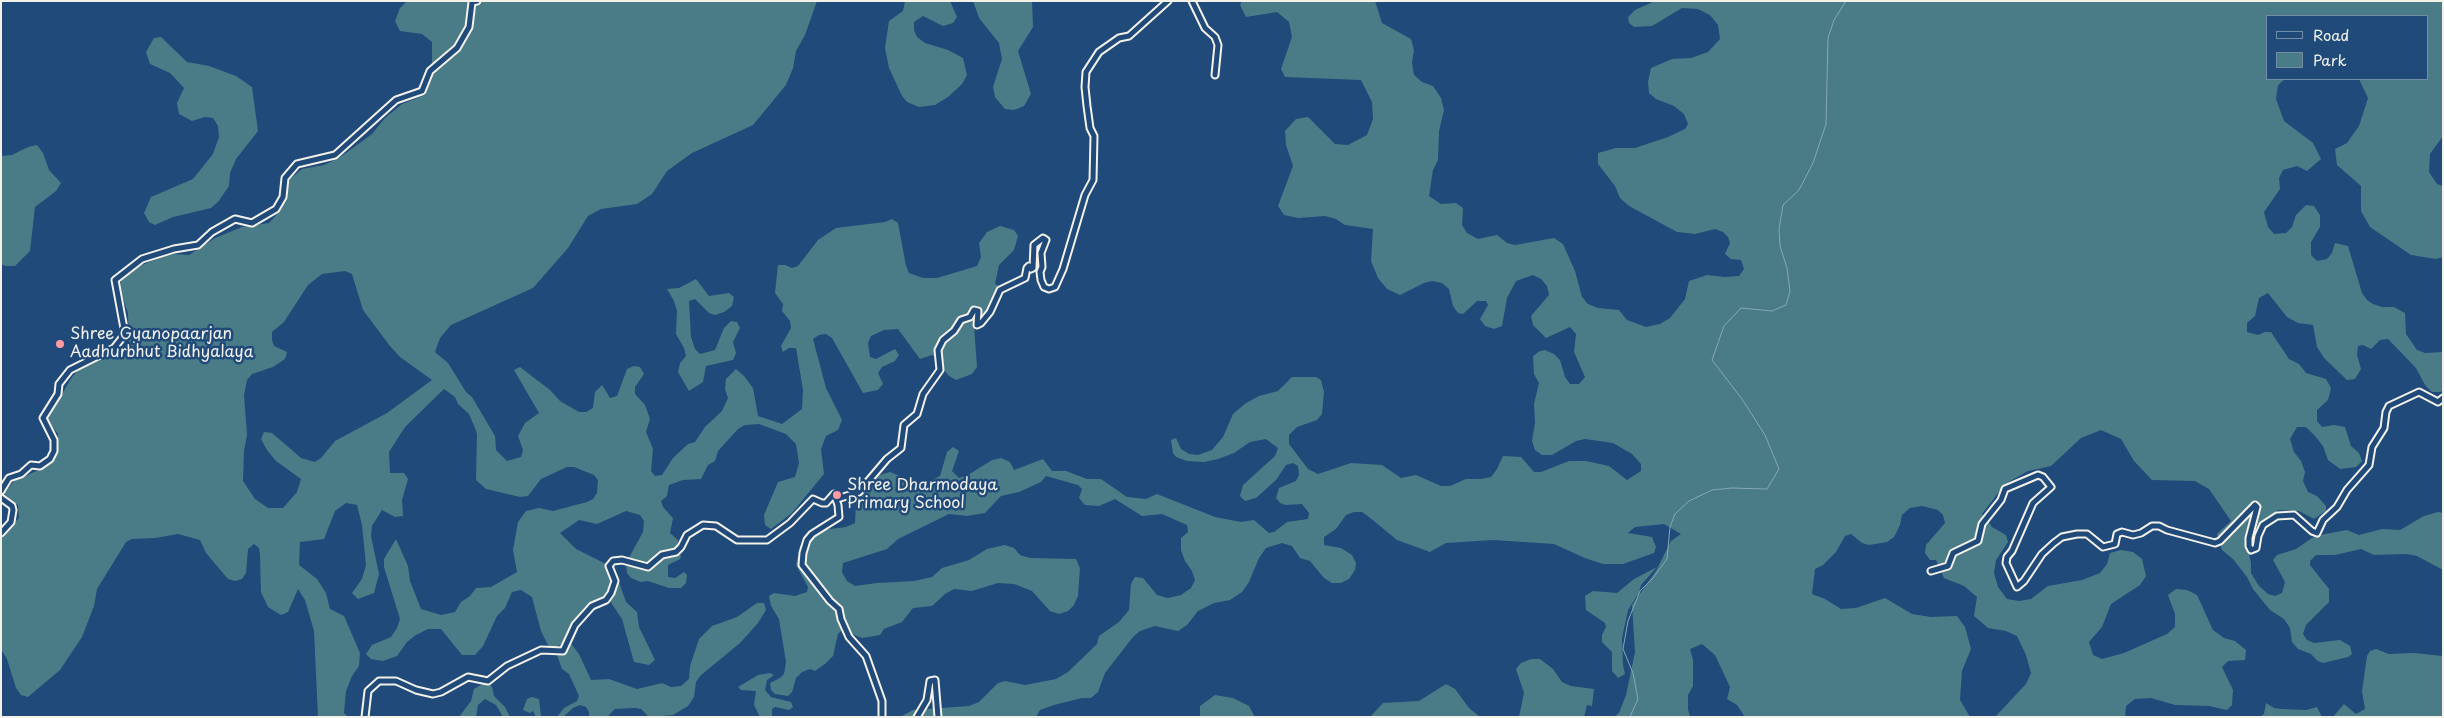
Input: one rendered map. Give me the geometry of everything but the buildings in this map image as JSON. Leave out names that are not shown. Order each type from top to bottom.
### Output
[{"type":"street","points":[[1,491],[9,478],[21,474],[31,464],[40,466],[50,459],[54,451],[54,440],[42,418],[58,394],[59,384],[70,370],[114,348],[125,334],[115,280],[142,259],[174,249],[198,246],[212,232],[235,219],[252,223],[276,210],[282,197],[285,178],[297,164],[335,155],[396,100],[422,91],[430,72],[457,48],[469,26],[472,2],[477,1]]},
{"type":"street","points":[[837,499],[859,492],[887,459],[901,448],[904,426],[919,410],[923,394],[940,370],[938,350],[943,340],[954,331],[961,320],[970,317],[974,310],[978,311],[977,325],[981,323],[990,312],[1000,290],[1024,278],[1029,266],[1031,269],[1033,268],[1034,245],[1043,238],[1046,240],[1041,253],[1042,267],[1040,280],[1044,287],[1049,289],[1055,287],[1063,269],[1085,195],[1093,180],[1094,136],[1090,128],[1084,87],[1086,72],[1099,52],[1119,38],[1129,36],[1168,1]]},
{"type":"street","points":[[1192,1],[1205,28],[1215,37],[1218,45],[1215,76]]},
{"type":"street","points":[[1931,571],[1948,566],[1953,553],[1978,541],[1982,524],[2001,500],[2005,489],[2038,475],[2043,477],[2051,488],[2033,503],[2012,552],[2007,557],[2006,563],[2017,587],[2024,581],[2042,554],[2054,543],[2062,537],[2077,534],[2087,534],[2103,547],[2115,544],[2117,534],[2122,532],[2133,535],[2159,526],[2214,543],[2220,541],[2255,505],[2258,508],[2249,538],[2249,546],[2252,550],[2256,548],[2258,536],[2263,525],[2278,516],[2294,516],[2317,533],[2323,520],[2337,508],[2348,490],[2369,465],[2372,448],[2384,428],[2386,412],[2390,406],[2419,392],[2438,402],[2443,398]]},
{"type":"street","points":[[365,717],[368,691],[379,681],[396,681],[416,690],[433,694],[441,692],[468,677],[488,681],[507,666],[541,650],[563,651],[575,625],[592,606],[606,600],[612,593],[615,581],[609,566],[613,561],[622,560],[648,566],[662,555],[676,552],[681,548],[687,535],[703,525],[716,526],[737,540],[767,540],[790,523],[813,499],[822,504],[826,503],[834,494],[837,499],[839,517],[812,534],[803,553],[802,565],[830,601],[839,609],[840,619],[849,637],[866,656],[882,701],[882,717]]},
{"type":"street","points":[[1,498],[12,506],[11,522],[1,532]]},
{"type":"street","points":[[917,717],[927,700],[930,681],[935,680],[938,717]]},
{"type":"green space","points":[[407,1],[817,1],[805,35],[796,51],[793,68],[786,85],[753,125],[692,153],[667,171],[652,194],[637,204],[601,209],[588,216],[568,248],[533,288],[451,325],[440,338],[435,352],[448,363],[466,392],[472,397],[495,436],[496,450],[507,461],[521,457],[523,450],[518,436],[525,423],[539,413],[514,370],[520,367],[550,390],[560,401],[579,412],[586,412],[593,408],[595,392],[602,385],[610,398],[617,396],[627,369],[634,366],[640,367],[644,374],[635,387],[635,394],[645,405],[650,419],[646,432],[653,449],[651,471],[655,476],[662,475],[673,458],[688,444],[695,442],[705,427],[722,411],[728,398],[725,389],[726,379],[736,369],[753,388],[758,416],[782,424],[802,409],[803,390],[796,348],[789,348],[783,352],[781,346],[791,328],[790,321],[782,311],[783,304],[775,293],[778,265],[792,268],[798,266],[818,240],[836,228],[885,222],[892,219],[898,223],[909,273],[923,278],[937,278],[977,266],[981,257],[979,243],[987,232],[1000,226],[1014,230],[1018,236],[1014,250],[999,265],[995,284],[1001,287],[988,311],[974,326],[977,367],[972,374],[956,380],[944,370],[942,361],[932,355],[920,359],[898,329],[884,330],[871,336],[868,343],[870,357],[876,359],[895,349],[899,355],[895,361],[882,367],[878,373],[883,384],[878,390],[863,393],[832,338],[826,334],[819,335],[813,339],[826,388],[842,420],[838,430],[826,436],[821,449],[824,474],[792,513],[771,529],[765,525],[764,515],[778,482],[795,477],[799,463],[796,444],[786,434],[759,424],[745,425],[738,429],[718,451],[715,461],[708,465],[701,479],[683,480],[669,485],[667,496],[661,501],[663,507],[673,518],[670,533],[678,540],[677,549],[681,556],[680,559],[668,565],[668,577],[675,578],[684,572],[687,575],[686,583],[681,588],[669,588],[648,581],[641,582],[631,578],[627,573],[626,563],[643,532],[644,521],[640,515],[626,511],[597,524],[579,520],[560,533],[576,549],[614,568],[626,602],[637,612],[639,627],[655,660],[649,665],[634,662],[622,619],[610,601],[603,596],[589,604],[582,611],[563,644],[552,648],[548,645],[541,631],[532,597],[521,590],[512,592],[505,608],[497,616],[483,646],[475,655],[462,655],[441,629],[428,629],[416,635],[407,642],[397,656],[383,661],[371,659],[366,654],[372,645],[391,637],[400,619],[384,567],[384,559],[396,539],[408,566],[410,581],[421,609],[441,615],[455,612],[461,602],[470,596],[476,588],[491,587],[517,572],[513,550],[518,522],[526,511],[539,508],[553,511],[587,502],[593,499],[597,493],[598,480],[594,475],[574,467],[567,467],[541,479],[528,496],[520,497],[486,489],[476,480],[477,434],[475,428],[469,414],[458,404],[455,397],[444,389],[405,427],[389,452],[390,473],[404,473],[408,479],[402,500],[403,516],[395,517],[382,510],[372,526],[371,536],[379,574],[374,593],[358,599],[352,593],[362,579],[366,565],[362,525],[357,505],[346,503],[335,511],[324,539],[300,542],[299,565],[317,579],[326,593],[330,609],[344,616],[360,653],[359,666],[352,676],[346,691],[344,713],[348,717],[318,717],[314,631],[305,600],[298,589],[288,612],[281,615],[268,607],[261,592],[259,548],[254,544],[248,549],[246,573],[242,579],[235,581],[228,579],[206,553],[200,540],[178,534],[132,539],[126,542],[97,589],[94,606],[82,637],[60,670],[28,697],[21,695],[16,688],[7,659],[1,649],[1,536],[19,518],[18,505],[4,494],[14,481],[43,468],[56,454],[58,434],[47,420],[72,377],[84,364],[129,344],[128,313],[119,287],[123,275],[159,258],[174,254],[189,255],[215,238],[242,227],[269,223],[279,212],[290,179],[302,169],[324,165],[339,158],[372,134],[385,118],[402,104],[425,95],[432,78],[432,42],[422,34],[400,31],[395,21],[400,8]],"holes":[[[345,271],[352,274],[363,310],[390,346],[400,357],[432,380],[387,413],[335,441],[321,458],[315,462],[301,458],[272,433],[264,432],[261,439],[267,450],[276,461],[301,479],[297,492],[283,508],[268,508],[255,499],[243,481],[244,451],[247,435],[244,395],[247,380],[252,374],[273,367],[285,359],[287,352],[274,346],[272,332],[284,322],[308,285],[322,274]]]},
{"type":"green space","points":[[905,1],[950,1],[957,17],[953,23],[943,26],[923,16],[914,22],[914,30],[917,37],[925,43],[948,50],[963,58],[967,75],[962,84],[948,97],[935,105],[919,107],[907,102],[902,96],[889,68],[885,48],[889,21],[903,11]]},
{"type":"green space","points":[[973,1],[1032,1],[1033,27],[1018,51],[1031,94],[1024,106],[1014,110],[1005,109],[995,97],[993,87],[1002,59],[999,43],[979,18]]},
{"type":"green space","points":[[1242,1],[1375,1],[1382,23],[1411,39],[1414,50],[1412,63],[1414,75],[1422,82],[1433,86],[1441,98],[1444,110],[1439,131],[1438,160],[1433,170],[1429,196],[1441,204],[1456,203],[1463,208],[1462,225],[1467,233],[1478,239],[1497,235],[1507,243],[1515,245],[1554,238],[1563,244],[1575,271],[1582,297],[1588,304],[1598,308],[1619,310],[1627,320],[1646,327],[1660,324],[1670,318],[1685,299],[1689,281],[1707,275],[1739,276],[1744,269],[1741,260],[1731,259],[1725,254],[1730,243],[1728,237],[1723,232],[1715,229],[1695,234],[1677,232],[1629,206],[1620,198],[1615,186],[1598,164],[1598,153],[1616,148],[1635,148],[1685,129],[1688,124],[1684,114],[1674,106],[1656,99],[1649,93],[1648,82],[1651,68],[1672,59],[1691,58],[1708,52],[1720,39],[1718,25],[1710,15],[1698,9],[1682,8],[1652,26],[1634,27],[1629,23],[1628,17],[1635,10],[1655,1],[2443,1],[2443,136],[2430,154],[2429,172],[2437,184],[2443,186],[2443,257],[2436,259],[2411,255],[2370,227],[2361,211],[2361,186],[2337,165],[2335,149],[2347,143],[2359,126],[2368,98],[2359,80],[2429,80],[2429,15],[2266,15],[2266,80],[2284,80],[2278,85],[2276,99],[2284,121],[2313,143],[2321,159],[2307,171],[2297,166],[2283,170],[2279,178],[2280,189],[2264,212],[2268,227],[2274,234],[2286,233],[2292,227],[2296,215],[2306,205],[2314,206],[2320,215],[2320,227],[2311,242],[2311,255],[2317,261],[2327,259],[2332,253],[2335,243],[2348,246],[2362,293],[2367,300],[2382,307],[2394,307],[2405,313],[2406,334],[2417,350],[2425,353],[2443,352],[2443,389],[2441,392],[2432,392],[2425,385],[2416,368],[2388,339],[2380,340],[2371,349],[2363,345],[2358,346],[2357,355],[2361,369],[2355,379],[2347,380],[2324,358],[2317,347],[2313,325],[2298,323],[2287,317],[2268,293],[2259,298],[2255,316],[2247,323],[2247,332],[2258,335],[2271,332],[2289,359],[2299,364],[2306,373],[2326,379],[2331,388],[2328,400],[2317,410],[2317,421],[2322,427],[2334,425],[2345,427],[2351,446],[2359,453],[2362,461],[2356,467],[2340,469],[2328,460],[2323,446],[2306,427],[2297,427],[2290,439],[2294,452],[2301,461],[2305,472],[2303,481],[2308,492],[2317,496],[2326,506],[2326,511],[2314,519],[2299,511],[2278,510],[2259,527],[2255,537],[2246,537],[2246,541],[2251,563],[2251,573],[2259,586],[2268,594],[2275,596],[2282,593],[2285,582],[2273,560],[2277,555],[2296,549],[2312,538],[2325,534],[2347,530],[2359,535],[2382,529],[2400,530],[2424,516],[2438,512],[2443,513],[2443,570],[2417,556],[2407,554],[2374,555],[2361,549],[2335,555],[2316,555],[2310,561],[2310,565],[2329,589],[2329,602],[2306,625],[2303,634],[2307,640],[2314,643],[2340,640],[2350,646],[2352,654],[2348,657],[2323,663],[2318,661],[2311,654],[2298,649],[2292,642],[2290,628],[2284,619],[2270,610],[2233,559],[2222,550],[2217,534],[2231,521],[2209,489],[2195,481],[2152,480],[2134,461],[2121,439],[2101,430],[2081,438],[2051,466],[2028,471],[2005,484],[1982,514],[1992,527],[2006,535],[2008,542],[1996,560],[1994,573],[1998,587],[2007,599],[2019,601],[2031,599],[2048,586],[2082,580],[2100,573],[2107,564],[2110,553],[2121,550],[2133,552],[2142,559],[2146,576],[2140,585],[2111,604],[2102,627],[2089,642],[2093,655],[2102,659],[2124,653],[2167,634],[2175,627],[2175,614],[2168,595],[2176,589],[2187,590],[2197,595],[2213,630],[2224,638],[2235,641],[2246,650],[2245,660],[2228,661],[2222,667],[2233,690],[2232,705],[2227,710],[2209,706],[2175,705],[2151,698],[2135,699],[2126,706],[2125,717],[1995,717],[2026,684],[2031,673],[2026,655],[2017,636],[2006,631],[1988,628],[1974,616],[1977,597],[1964,586],[1944,578],[1936,560],[1930,560],[1925,553],[1926,545],[1945,523],[1943,515],[1938,510],[1922,506],[1910,508],[1902,515],[1900,525],[1894,537],[1887,542],[1869,545],[1862,543],[1851,534],[1845,536],[1836,552],[1823,565],[1815,569],[1812,594],[1825,599],[1841,609],[1856,608],[1885,598],[1912,614],[1931,617],[1957,616],[1965,627],[1971,649],[1962,671],[1960,700],[1970,717],[1745,717],[1737,705],[1727,699],[1730,687],[1715,655],[1702,644],[1690,649],[1693,660],[1693,686],[1688,695],[1690,717],[1614,717],[1619,713],[1626,695],[1635,652],[1632,605],[1656,571],[1671,541],[1681,534],[1664,524],[1635,527],[1628,533],[1652,537],[1656,547],[1654,553],[1623,564],[1603,564],[1554,544],[1493,540],[1446,543],[1430,552],[1397,540],[1362,512],[1354,512],[1346,515],[1336,529],[1324,537],[1324,545],[1341,548],[1352,555],[1356,563],[1355,570],[1349,579],[1341,583],[1332,583],[1324,578],[1310,561],[1300,558],[1292,546],[1282,543],[1266,548],[1242,592],[1230,600],[1214,603],[1198,611],[1187,625],[1178,631],[1155,626],[1140,631],[1133,637],[1105,673],[1098,692],[1091,698],[1082,698],[1054,705],[1040,710],[1036,717],[900,717],[913,710],[969,706],[979,702],[998,683],[1005,681],[1025,685],[1056,679],[1068,672],[1097,644],[1099,636],[1119,622],[1129,610],[1131,584],[1135,577],[1143,578],[1157,595],[1168,598],[1181,595],[1191,588],[1195,580],[1181,550],[1181,538],[1188,532],[1187,525],[1162,514],[1142,516],[1115,499],[1099,506],[1085,505],[1079,498],[1082,489],[1078,485],[1046,476],[1041,482],[1019,492],[1001,496],[985,513],[967,516],[949,514],[898,539],[887,549],[843,563],[842,572],[847,581],[855,586],[914,581],[932,577],[942,568],[969,560],[987,549],[1005,545],[1014,548],[1020,555],[1030,558],[1076,559],[1080,568],[1078,596],[1074,605],[1068,611],[1059,614],[1050,611],[1032,591],[1014,584],[998,583],[972,591],[954,589],[945,594],[932,606],[913,608],[902,622],[884,629],[880,635],[862,638],[842,630],[838,634],[833,656],[825,664],[815,671],[810,669],[802,672],[796,678],[792,692],[788,696],[775,694],[771,690],[770,683],[784,674],[786,662],[779,619],[771,606],[769,596],[774,593],[795,596],[807,592],[808,587],[796,565],[800,546],[806,539],[823,530],[846,527],[855,523],[856,503],[880,475],[890,472],[914,482],[932,480],[940,476],[947,452],[953,447],[959,451],[952,471],[959,478],[968,475],[992,460],[1001,458],[1010,462],[1014,470],[1043,459],[1052,471],[1066,471],[1087,479],[1101,479],[1127,497],[1146,499],[1157,494],[1215,517],[1241,522],[1254,520],[1269,533],[1274,532],[1287,522],[1308,519],[1309,513],[1302,504],[1286,505],[1280,503],[1276,498],[1279,488],[1296,481],[1299,475],[1298,466],[1293,463],[1286,465],[1276,480],[1256,498],[1245,501],[1240,496],[1243,485],[1275,456],[1278,448],[1266,439],[1250,442],[1234,453],[1218,459],[1204,462],[1187,461],[1176,457],[1173,453],[1171,440],[1176,438],[1181,449],[1189,454],[1198,455],[1212,450],[1223,437],[1233,414],[1246,403],[1259,396],[1278,391],[1292,377],[1316,377],[1321,380],[1324,392],[1322,414],[1317,420],[1297,427],[1289,435],[1289,444],[1308,469],[1318,474],[1351,463],[1382,465],[1401,478],[1416,475],[1441,486],[1450,486],[1466,479],[1491,477],[1503,456],[1521,457],[1534,472],[1541,472],[1569,461],[1586,461],[1609,466],[1627,480],[1641,471],[1641,464],[1632,454],[1613,443],[1585,439],[1576,441],[1552,455],[1542,455],[1535,450],[1532,441],[1535,423],[1534,404],[1539,383],[1534,374],[1533,356],[1545,350],[1554,354],[1560,360],[1565,377],[1570,384],[1579,384],[1585,377],[1574,352],[1576,334],[1570,327],[1546,338],[1533,325],[1531,316],[1549,295],[1547,286],[1541,279],[1533,275],[1516,281],[1507,298],[1502,326],[1494,329],[1485,326],[1480,319],[1488,305],[1486,301],[1477,301],[1463,314],[1458,313],[1453,306],[1449,289],[1442,283],[1432,281],[1424,283],[1400,295],[1387,289],[1378,278],[1371,261],[1373,229],[1345,225],[1336,219],[1325,216],[1298,218],[1284,215],[1278,206],[1293,166],[1286,145],[1285,131],[1296,119],[1308,117],[1335,144],[1348,145],[1367,135],[1373,119],[1372,102],[1361,80],[1285,77],[1281,69],[1292,37],[1289,22],[1277,12],[1246,17],[1240,5]]},
{"type":"green space","points":[[161,37],[187,62],[209,66],[236,76],[252,87],[258,131],[236,159],[230,173],[229,186],[218,202],[211,208],[173,217],[155,225],[149,222],[144,213],[151,197],[193,179],[213,154],[219,137],[218,126],[213,118],[205,117],[192,121],[179,114],[177,103],[184,88],[170,73],[150,64],[146,52],[154,38]]},
{"type":"green space","points":[[37,145],[43,153],[49,170],[61,183],[56,191],[35,207],[30,251],[15,266],[6,266],[1,264],[1,156],[12,155]]},
{"type":"green space","points":[[696,279],[709,296],[729,293],[734,297],[732,306],[724,312],[715,315],[709,313],[695,299],[689,301],[691,337],[695,349],[700,354],[715,350],[724,328],[731,321],[737,322],[740,328],[733,342],[736,353],[733,360],[706,366],[703,382],[689,391],[678,372],[680,363],[686,356],[676,334],[677,311],[667,289],[679,288]]},
{"type":"green space","points":[[1657,567],[1641,585],[1639,593],[1628,610],[1622,638],[1625,674],[1618,678],[1612,671],[1612,652],[1602,642],[1602,635],[1606,627],[1605,623],[1586,610],[1585,596],[1593,591],[1617,593],[1634,579]]},
{"type":"green space","points":[[757,603],[764,603],[766,610],[758,623],[740,643],[700,676],[696,682],[694,697],[688,706],[673,715],[649,717],[641,709],[635,708],[615,709],[607,717],[589,717],[586,707],[580,705],[573,708],[563,717],[557,717],[564,708],[577,701],[579,696],[569,674],[562,669],[557,655],[565,653],[569,641],[579,654],[591,680],[609,679],[637,689],[662,683],[671,687],[681,686],[689,679],[690,666],[699,639],[712,626],[737,617]]},
{"type":"green space","points":[[2376,649],[2389,654],[2414,653],[2443,656],[2443,717],[2333,717],[2344,704],[2356,714],[2365,709],[2362,691],[2367,656],[2370,651]]},
{"type":"green space","points":[[1531,659],[1540,659],[1553,669],[1562,682],[1571,686],[1594,689],[1592,706],[1587,705],[1584,717],[1519,717],[1524,693],[1516,669],[1521,663]]},
{"type":"green space","points":[[770,673],[774,675],[767,680],[765,690],[771,697],[791,702],[793,707],[789,710],[775,707],[772,709],[772,717],[760,717],[754,705],[756,691],[741,690],[738,687],[758,675]]},
{"type":"green space","points":[[488,683],[492,687],[494,696],[505,707],[510,717],[503,717],[496,705],[485,699],[478,705],[476,717],[459,717],[471,701],[474,689]]},
{"type":"green space","points":[[1446,684],[1455,689],[1469,708],[1480,717],[1370,717],[1383,703],[1419,701]]},
{"type":"green space","points":[[1215,695],[1233,698],[1249,706],[1255,717],[1200,717],[1200,706]]},
{"type":"green space","points":[[532,697],[539,699],[541,717],[536,717],[533,711],[530,713],[523,710],[527,699]]},
{"type":"green space","points":[[2266,703],[2274,708],[2281,709],[2306,710],[2317,707],[2322,717],[2260,717],[2264,714]]},
{"type":"waterway","points":[[1630,717],[1638,699],[1633,673],[1623,649],[1628,621],[1640,591],[1653,578],[1667,559],[1670,527],[1675,514],[1689,501],[1712,490],[1732,488],[1767,489],[1779,469],[1765,435],[1742,399],[1712,360],[1724,326],[1741,308],[1772,311],[1786,305],[1790,291],[1787,268],[1780,246],[1779,229],[1783,205],[1799,190],[1813,163],[1826,124],[1828,38],[1834,20],[1846,1]]},
{"type":"place","name":"Shree Gyanopaarjan Aadhurbhut Bidhyalaya","points":[[60,344]]},
{"type":"place","name":"Shree Dharmodaya Primary School","points":[[837,495]]}]
